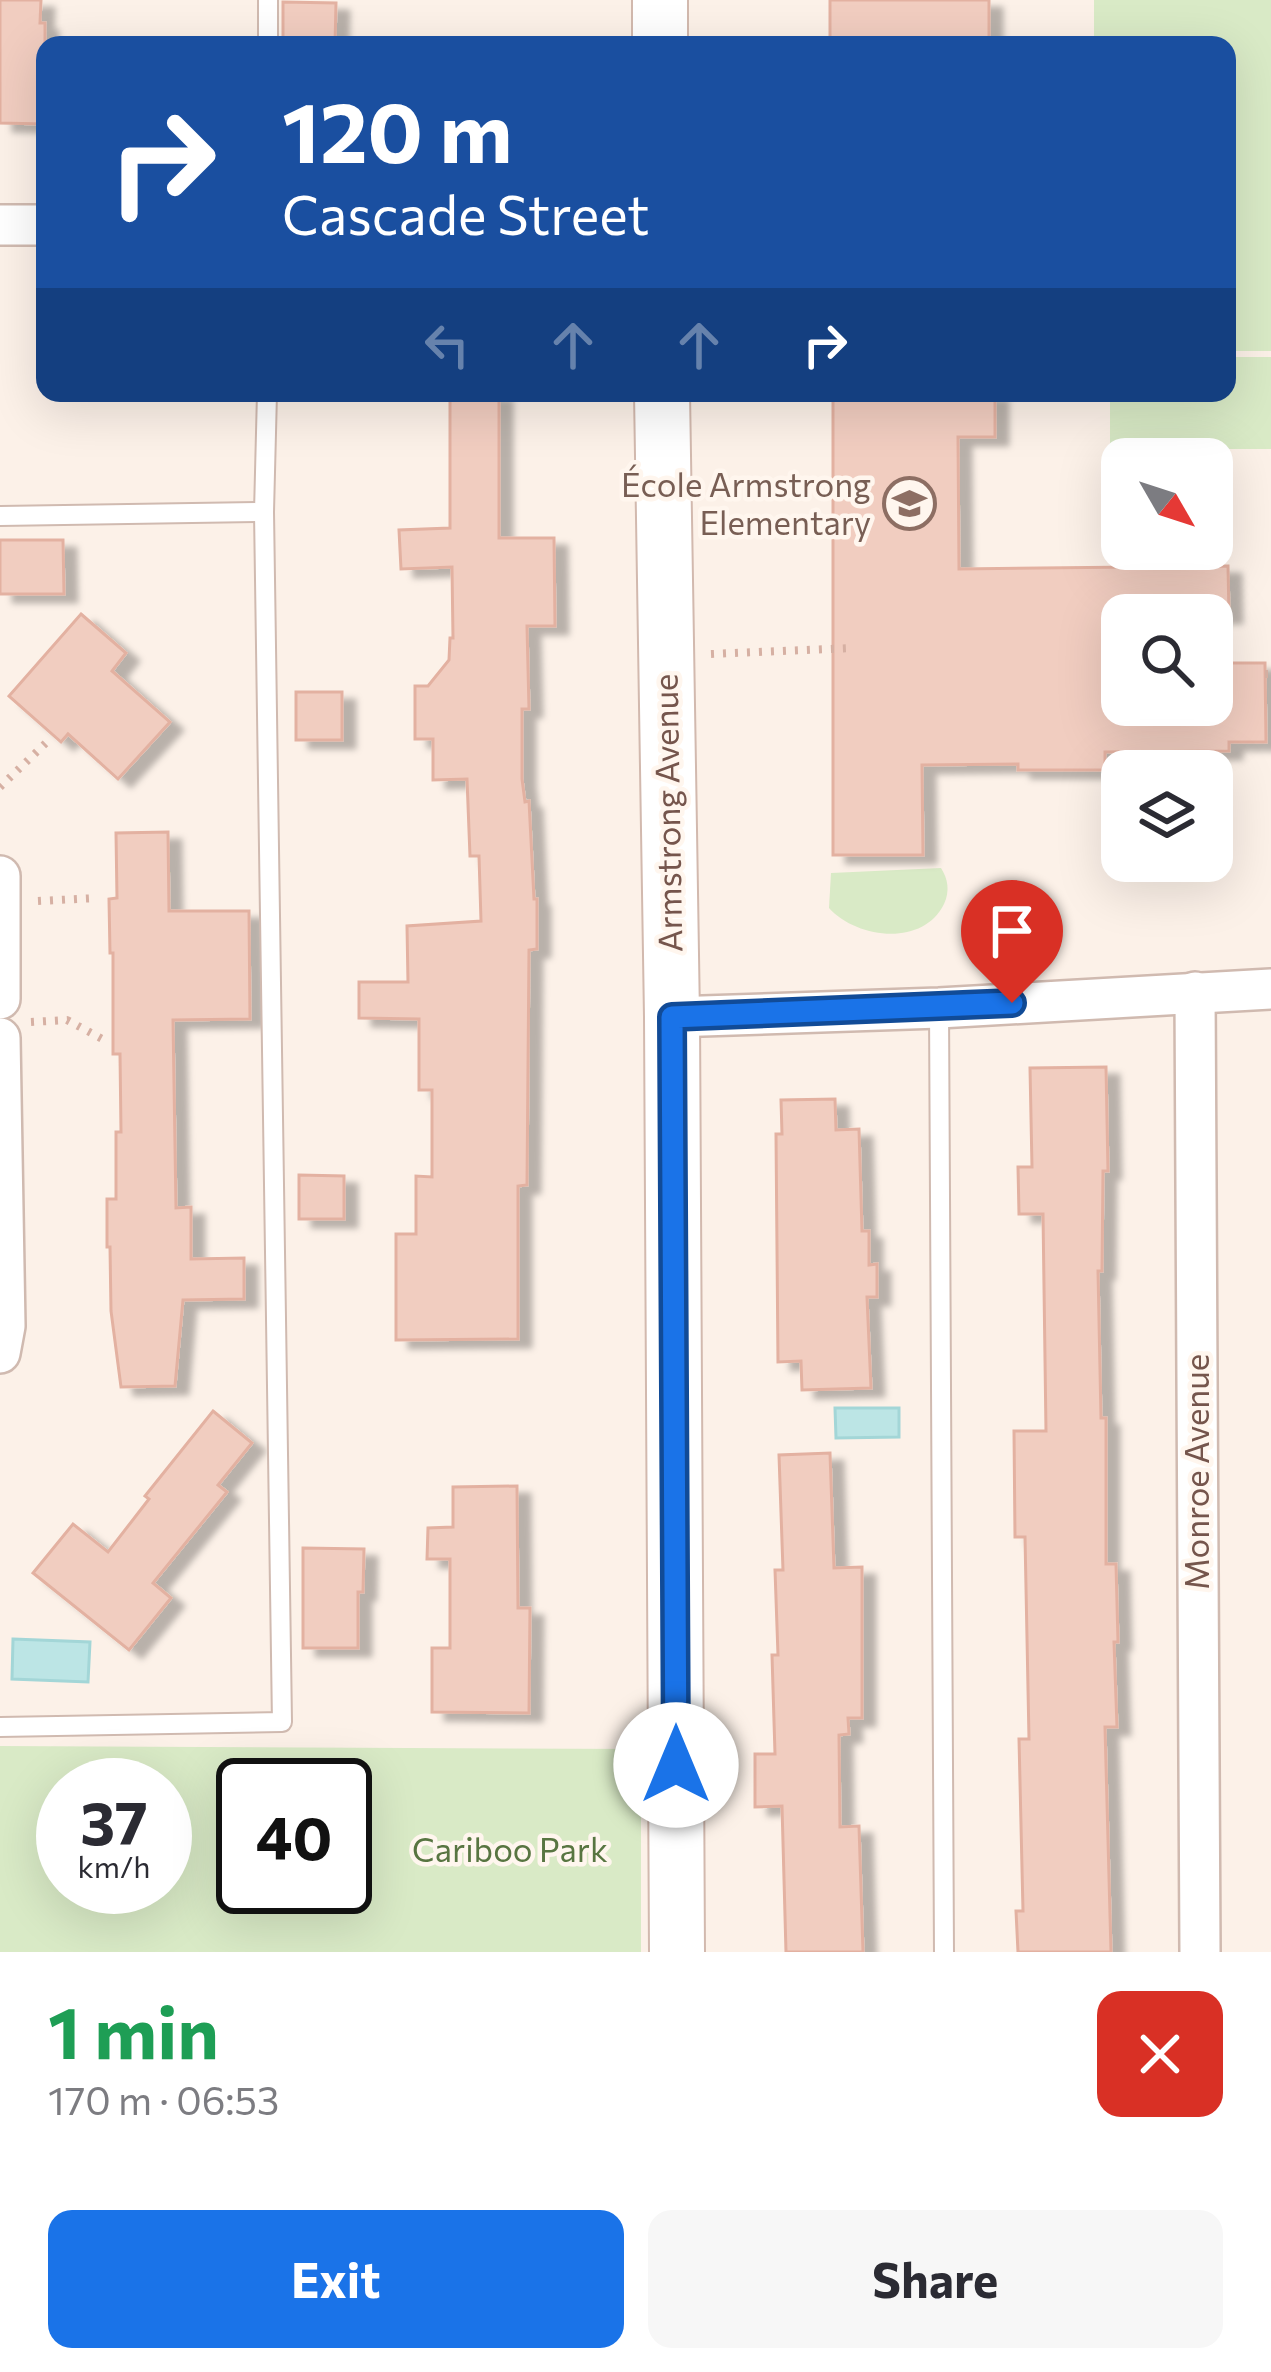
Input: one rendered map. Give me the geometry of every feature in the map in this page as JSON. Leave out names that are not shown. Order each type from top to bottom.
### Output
[{"type":"street","points":[[659,0],[660,36]]},
{"type":"street","points":[[0,225],[36,225]]},
{"type":"street","name":"Armstrong Avenue","points":[[662,402],[672,1017],[677,1952]]},
{"type":"street","points":[[0,876],[6,1020],[1,1112],[5,1326],[0,1353]]},
{"type":"street","points":[[672,1017],[1271,989]]},
{"type":"street","name":"Monroe Avenue","points":[[1195,992],[1200,1952]]},
{"type":"lane","points":[[268,0],[268,36]]},
{"type":"lane","points":[[0,1727],[282,1722],[264,512],[267,402]]},
{"type":"lane","points":[[0,516],[264,512]]},
{"type":"lane","points":[[939,1008],[944,1952]]},
{"type":"path","points":[[724,653],[853,648]]},
{"type":"path","points":[[0,787],[48,742]]},
{"type":"path","points":[[1,904],[97,898]]},
{"type":"path","points":[[6,1020],[67,1020],[106,1041]]},
{"type":"green space","points":[[1094,0],[1271,0],[1271,351],[1236,351],[1236,36],[1094,36]]},
{"type":"green space","points":[[1236,357],[1271,357],[1271,449],[1233,449],[1233,438],[1110,438],[1110,402],[1236,402]]},
{"type":"green space","points":[[941,868],[946,899],[934,918],[921,927],[889,934],[872,932],[829,908],[831,873]]},
{"type":"green space","name":"Cariboo Park","points":[[0,1746],[641,1749],[641,1952],[0,1952]]},
{"type":"water","points":[[835,1408],[899,1408],[899,1437],[836,1438]]},
{"type":"water","points":[[13,1639],[90,1642],[88,1682],[12,1679]]},
{"type":"building","points":[[0,0],[41,0],[45,36],[36,36],[36,124],[0,123]]},
{"type":"building","points":[[830,0],[989,0],[989,36],[830,36]]},
{"type":"building","points":[[283,2],[336,3],[335,36],[283,36]]},
{"type":"building","points":[[450,402],[499,402],[499,538],[554,538],[555,626],[527,626],[529,709],[522,709],[522,779],[525,802],[529,801],[537,949],[529,950],[527,1185],[518,1186],[518,1339],[396,1340],[396,1234],[416,1234],[416,1176],[432,1177],[432,1090],[419,1090],[419,1019],[359,1018],[359,982],[408,982],[407,926],[481,921],[479,856],[470,856],[467,779],[433,780],[433,739],[415,739],[415,686],[428,686],[449,660],[452,567],[401,569],[399,530],[450,528]]},
{"type":"building","points":[[833,402],[995,402],[995,437],[958,437],[959,569],[1228,570],[1229,594],[1101,594],[1101,726],[1233,726],[1233,663],[1265,663],[1266,742],[1229,742],[1229,750],[1101,750],[1101,770],[1018,770],[1018,764],[922,765],[923,855],[833,855]]},
{"type":"building","points":[[0,540],[63,540],[64,594],[0,594]]},
{"type":"building","points":[[81,614],[126,653],[112,671],[170,722],[118,779],[68,734],[61,742],[9,696]]},
{"type":"building","points":[[296,692],[342,692],[342,740],[296,740]]},
{"type":"building","points":[[168,832],[169,911],[249,911],[250,1019],[173,1020],[176,1208],[191,1207],[191,1259],[244,1258],[244,1299],[183,1300],[175,1386],[121,1387],[107,1247],[107,1199],[116,1199],[116,1132],[121,1132],[120,1054],[113,1054],[109,899],[117,898],[116,833]]},
{"type":"building","points":[[1106,1067],[1108,1171],[1103,1171],[1102,1271],[1098,1271],[1101,1418],[1106,1418],[1106,1564],[1116,1564],[1118,1642],[1114,1642],[1117,1727],[1105,1727],[1111,1952],[1018,1952],[1016,1911],[1023,1911],[1019,1739],[1029,1739],[1025,1537],[1015,1537],[1014,1431],[1046,1431],[1043,1214],[1019,1214],[1018,1167],[1032,1167],[1030,1068]]},
{"type":"building","points":[[835,1099],[836,1130],[859,1129],[862,1231],[869,1231],[869,1265],[877,1264],[877,1297],[867,1297],[871,1388],[802,1390],[801,1361],[778,1362],[776,1134],[782,1134],[781,1100]]},
{"type":"building","points":[[299,1175],[344,1176],[344,1219],[299,1219]]},
{"type":"building","points":[[213,1411],[252,1443],[218,1485],[227,1492],[153,1583],[171,1598],[129,1650],[33,1573],[73,1524],[108,1552],[149,1499],[145,1496]]},
{"type":"building","points":[[830,1453],[834,1568],[862,1567],[862,1718],[848,1718],[849,1734],[839,1735],[840,1827],[859,1826],[863,1952],[786,1952],[782,1806],[755,1807],[755,1754],[775,1754],[775,1570],[783,1570],[779,1455]]},
{"type":"building","points":[[517,1486],[518,1608],[530,1608],[529,1713],[432,1712],[432,1648],[450,1648],[450,1559],[427,1559],[428,1528],[453,1527],[453,1487]]},
{"type":"building","points":[[303,1548],[364,1549],[358,1648],[303,1648]]},
{"type":"place","name":"École Armstrong Elementary","points":[[910,504]]},
{"type":"route","points":[[676,1765],[672,1017],[1012,1003]]}]
